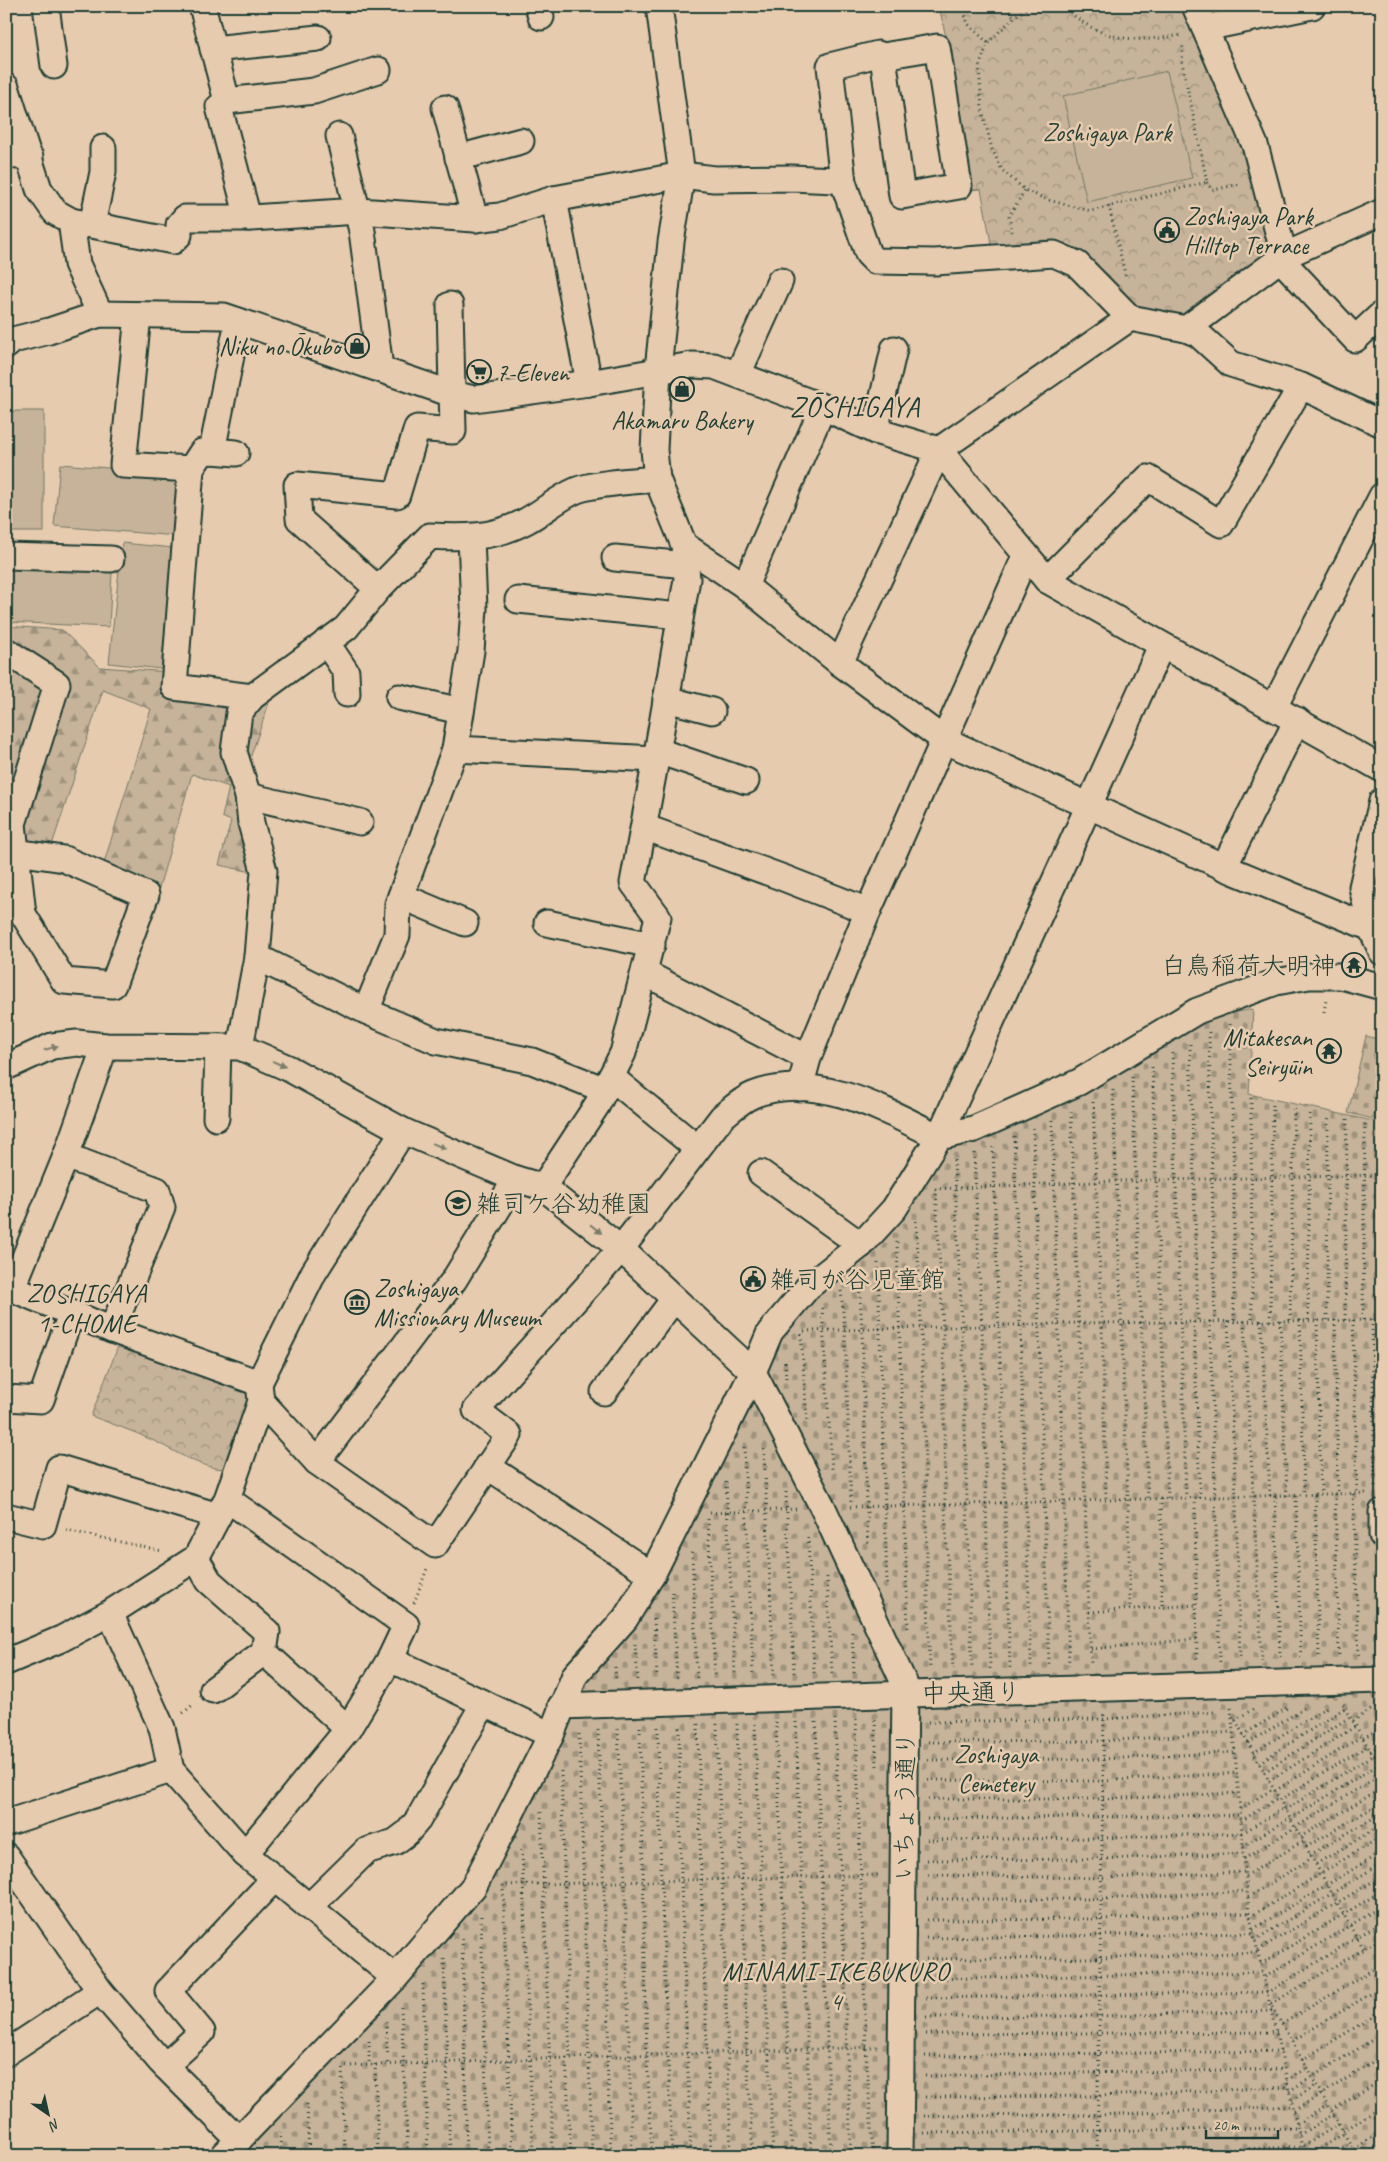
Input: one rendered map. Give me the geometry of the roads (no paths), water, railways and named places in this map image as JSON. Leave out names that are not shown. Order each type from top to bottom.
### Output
[{"type":"street","points":[[46,6],[54,66]]},
{"type":"street","points":[[202,6],[227,101]]},
{"type":"street","points":[[543,1187],[598,1105],[623,1053],[658,917],[633,883],[687,579],[685,555],[657,479],[654,450],[658,370],[671,242],[682,175],[659,6]]},
{"type":"street","points":[[1312,6],[1200,17],[1255,145],[1287,266],[1355,339],[1382,314]]},
{"type":"street","points":[[213,49],[318,38]]},
{"type":"street","points":[[883,56],[902,196],[959,186],[937,46],[883,56],[878,54],[830,66],[843,182],[868,254],[875,261],[935,262],[1054,254],[1077,264],[1130,318],[1186,329],[1198,334],[1231,364],[1301,386],[1381,421]]},
{"type":"street","points":[[248,218],[220,107],[227,101],[314,90],[378,70]]},
{"type":"street","points":[[6,87],[18,156],[55,212],[81,223],[173,241],[179,235],[179,225],[185,218],[248,218],[358,211],[475,219],[500,216],[554,198],[682,175],[714,179],[791,178],[843,182]]},
{"type":"street","points":[[445,108],[475,219]]},
{"type":"street","points":[[339,136],[358,211],[380,368]]},
{"type":"street","points":[[458,158],[521,141]]},
{"type":"street","points":[[100,314],[77,264],[81,223],[103,172],[103,148]]},
{"type":"street","points":[[554,198],[589,384]]},
{"type":"street","points":[[1186,329],[1284,256],[1382,212]]},
{"type":"street","points":[[738,374],[780,281]]},
{"type":"street","points":[[378,589],[299,519],[297,484],[397,495],[417,428],[453,431],[450,305]]},
{"type":"street","points":[[6,346],[13,340],[100,314],[224,316],[452,394],[474,399],[589,384],[692,365],[714,366],[823,407],[875,431],[939,450],[1047,580],[1382,769]]},
{"type":"street","points":[[138,315],[123,465],[191,469]]},
{"type":"street","points":[[840,663],[939,450],[1130,318]]},
{"type":"street","points":[[238,321],[224,452],[202,452],[191,469],[174,688],[252,697]]},
{"type":"street","points":[[875,431],[894,349]]},
{"type":"street","points":[[1047,580],[1148,478],[1221,524],[1301,386]]},
{"type":"street","points":[[745,586],[823,407]]},
{"type":"street","points":[[216,1118],[229,1047],[257,957],[264,871],[251,823],[248,796],[234,752],[239,714],[252,697],[346,628],[378,589],[430,536],[470,538],[505,530],[523,523],[577,490],[622,482],[657,479]]},
{"type":"street","points":[[1274,707],[1382,496]]},
{"type":"street","points":[[366,1011],[397,936],[398,904],[456,749],[471,651],[474,608],[470,538]]},
{"type":"street","points":[[615,558],[685,555],[745,586],[840,663],[944,740],[1224,867],[1370,928]]},
{"type":"street","points":[[800,1088],[808,1058],[868,911],[1026,555]]},
{"type":"street","points":[[6,556],[111,559]]},
{"type":"street","points":[[518,600],[680,616]]},
{"type":"street","points":[[326,642],[346,672],[347,694]]},
{"type":"street","points":[[707,1701],[575,1675],[662,1581],[770,1332],[808,1287],[869,1250],[894,1209],[946,1144],[1089,806],[1161,646]]},
{"type":"street","points":[[6,650],[57,684],[13,824],[22,914],[64,981],[113,985],[146,896],[64,859],[16,852]]},
{"type":"street","points":[[399,697],[461,711]]},
{"type":"street","points":[[666,699],[712,711]]},
{"type":"street","points":[[1224,867],[1297,720]]},
{"type":"street","points":[[456,749],[657,755],[746,780]]},
{"type":"street","points":[[248,796],[360,822]]},
{"type":"street","points":[[1382,801],[1362,887],[1370,928],[1382,952]]},
{"type":"street","points":[[644,827],[868,911]]},
{"type":"street","points":[[401,896],[465,923]]},
{"type":"street","points":[[547,923],[652,946]]},
{"type":"street","points":[[257,957],[366,1011],[436,1041],[532,1061],[608,1084],[697,1148]]},
{"type":"street","points":[[645,973],[808,1058]]},
{"type":"street","points":[[946,1144],[974,1129],[1081,1090],[1197,1011],[1276,982],[1310,976],[1340,976],[1382,987]]},
{"type":"street","points":[[6,1067],[52,1046],[77,1043],[105,1046],[229,1047],[288,1068],[403,1131],[516,1179],[543,1187],[621,1249],[753,1372]]},
{"type":"street","points":[[105,1046],[66,1156],[9,1288],[260,1392],[317,1462],[436,1545],[509,1435],[476,1410],[621,1249],[697,1148],[722,1117],[737,1104],[751,1095],[768,1090],[800,1088],[838,1093],[873,1104],[946,1144]]},
{"type":"street","points":[[6,1662],[61,1639],[110,1613],[196,1558],[223,1507],[260,1392],[314,1272],[403,1131]]},
{"type":"street","points":[[66,1156],[157,1190],[162,1207],[112,1330]]},
{"type":"street","points":[[761,1173],[869,1250]]},
{"type":"street","points":[[317,1462],[454,1280],[516,1179]]},
{"type":"street","points":[[604,1392],[674,1299]]},
{"type":"street","points":[[6,1398],[41,1400],[71,1314]]},
{"type":"street","name":"いちょう通り","points":[[753,1372],[815,1508],[905,1685],[902,2036]]},
{"type":"street","points":[[487,1466],[662,1581]]},
{"type":"street","points":[[6,1516],[43,1525],[59,1468],[223,1507],[406,1625],[390,1659],[348,1729],[245,1854]]},
{"type":"street","points":[[1382,1512],[1382,1535]]},
{"type":"street","points":[[196,1558],[210,1581],[267,1632],[264,1652],[213,1690]]},
{"type":"street","points":[[110,1613],[162,1728],[171,1770],[245,1854],[395,1978]]},
{"type":"street","points":[[264,1652],[348,1729]]},
{"type":"street","points":[[390,1659],[551,1735],[707,1701]]},
{"type":"street","name":"中央通り","points":[[707,1701],[1021,1691],[1294,1686]]},
{"type":"street","points":[[310,1906],[366,1851],[395,1842],[407,1833],[418,1820],[484,1703]]},
{"type":"street","points":[[6,1856],[100,1991],[165,2066],[231,2148],[395,1978],[474,1886],[551,1735]]},
{"type":"street","points":[[6,1823],[171,1770]]},
{"type":"street","points":[[165,2066],[202,2032],[168,1991],[274,1879]]},
{"type":"street","points":[[6,2053],[100,1991]]},
{"type":"place","name":"Zoshigaya Park Hilltop Terrace","points":[[1167,230]]},
{"type":"place","name":"Niku no Ōkubo","points":[[357,346]]},
{"type":"place","name":"7-Eleven","points":[[479,372]]},
{"type":"place","name":"Akamaru Bakery","points":[[682,389]]},
{"type":"place","name":"白鳥稲荷大明神","points":[[1354,965]]},
{"type":"place","name":"Mitakesan Seiryūin","points":[[1329,1051]]},
{"type":"place","name":"雑司ケ谷幼稚園","points":[[458,1203]]},
{"type":"place","name":"雑司が谷児童館","points":[[753,1279]]},
{"type":"place","name":"Zoshigaya Missionary Museum","points":[[357,1302]]},
{"type":"district","name":"ZŌSHIGAYA","points":[[855,406]]},
{"type":"district","name":"ZOSHIGAYA 1-CHOME","points":[[87,1308]]},
{"type":"district","name":"MINAMI-IKEBUKURO 4","points":[[836,1986]]},
{"type":"park label","name":"Zoshigaya Park","points":[[1107,132]]},
{"type":"park label","name":"Zoshigaya Cemetery","points":[[996,1768]]}]
